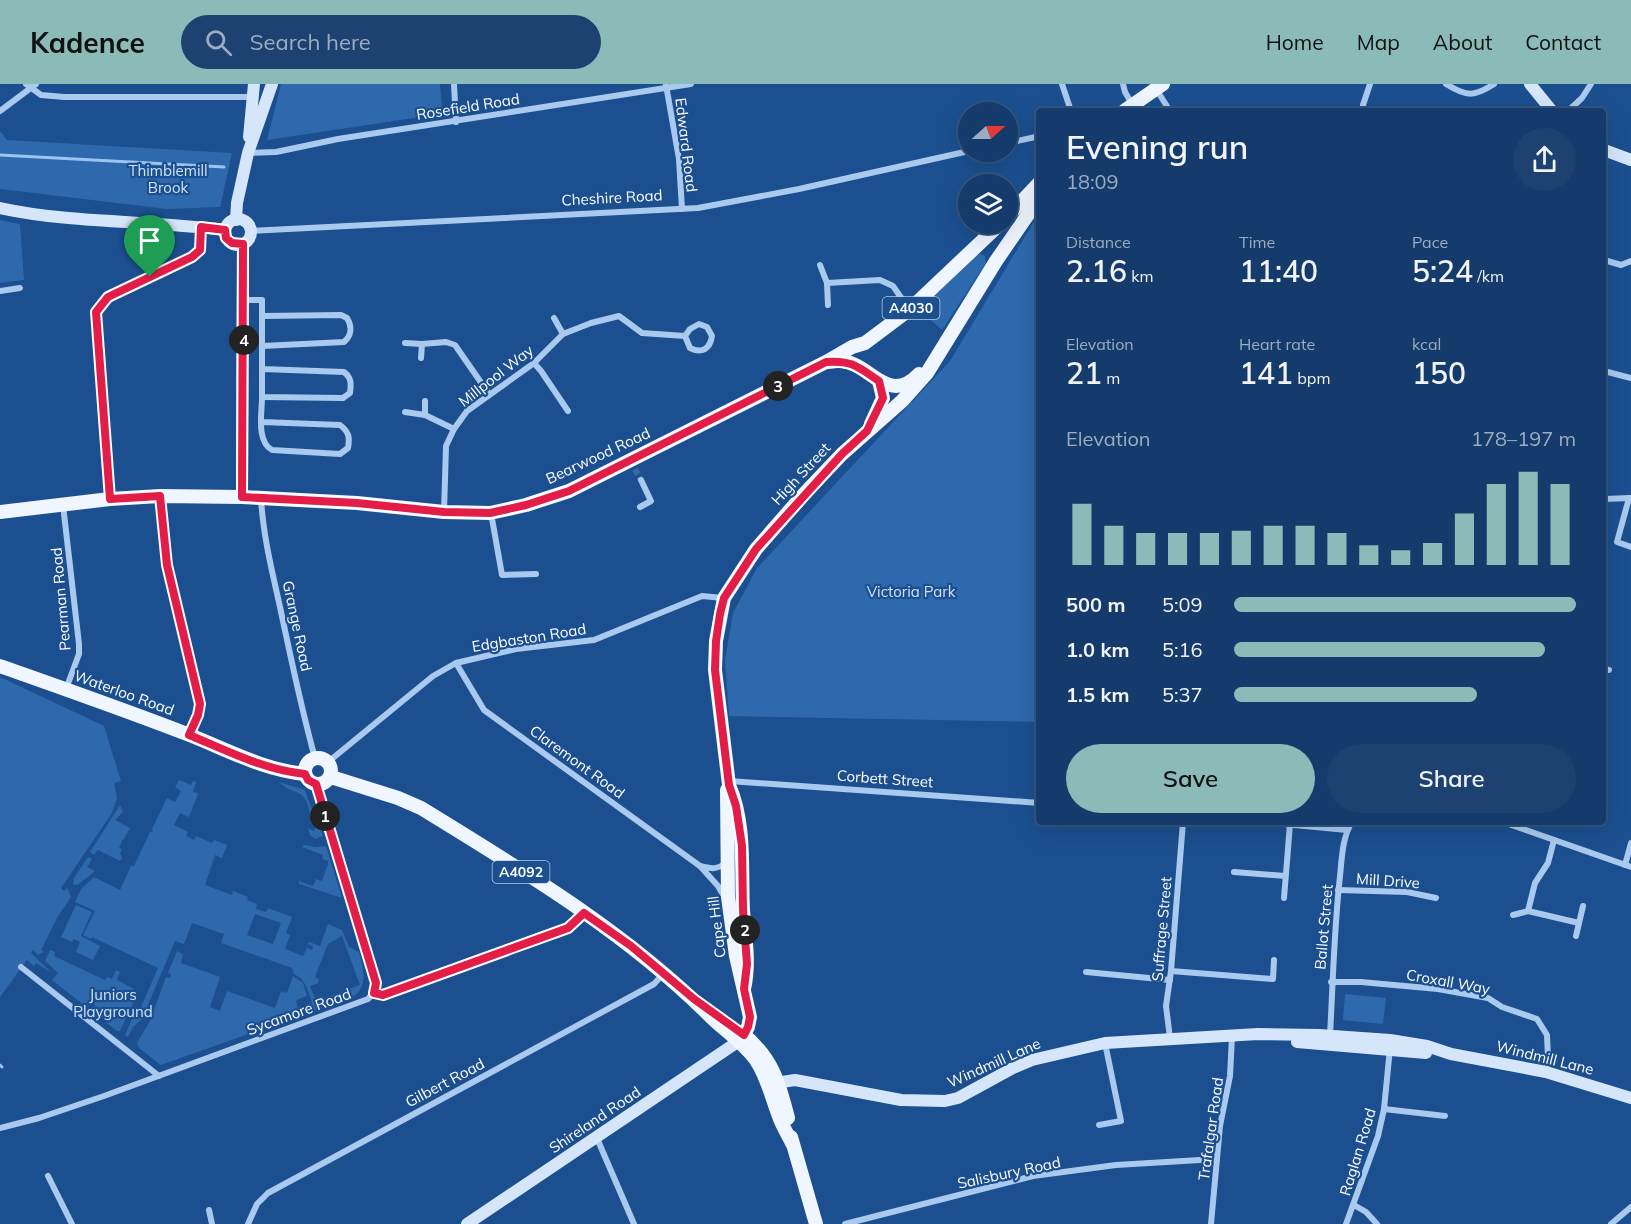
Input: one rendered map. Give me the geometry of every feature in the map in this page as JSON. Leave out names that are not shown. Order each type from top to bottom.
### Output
[{"type":"main road","points":[[236,220],[237,203],[248,153],[272,84]]},
{"type":"main road","points":[[1530,84],[1550,108]]},
{"type":"main road","points":[[1128,108],[1159,86]]},
{"type":"main road","points":[[248,153],[253,90]]},
{"type":"main road","points":[[1606,151],[1631,160]]},
{"type":"main road","points":[[1018,205],[1036,186]]},
{"type":"main road","name":"High Street","points":[[1018,221],[1036,201]]},
{"type":"main road","points":[[0,208],[94,221],[225,230]]},
{"type":"main road","points":[[242,497],[243,244],[249,238],[250,231],[247,224],[236,220],[229,223],[225,230],[226,238],[232,243],[243,244]]},
{"type":"main road","name":"Bearwood Road","points":[[0,512],[110,499],[160,496],[242,497],[357,503],[444,512],[490,513],[526,505],[569,491],[633,464],[852,347],[865,343],[909,310],[990,234]]},
{"type":"main road","name":"High Street","points":[[736,859],[726,794],[729,783],[715,670],[716,641],[724,598],[756,549],[842,454],[915,388],[933,365],[996,261],[1008,234]]},
{"type":"main road","points":[[973,250],[985,249],[996,261]]},
{"type":"main road","name":"A4030","points":[[826,362],[843,361],[879,381],[895,386],[908,384],[951,336]]},
{"type":"main road","points":[[861,369],[860,354],[865,343]]},
{"type":"main road","name":"A4030","points":[[867,431],[883,398],[879,381]]},
{"type":"main road","name":"Waterloo Road","points":[[0,666],[189,735],[245,758],[289,773],[305,774]]},
{"type":"main road","points":[[322,760],[332,770],[331,777],[324,784],[316,784],[308,780],[305,774],[308,764],[322,760]]},
{"type":"main road","name":"A4092","points":[[331,777],[398,798],[421,808],[631,946],[742,1038],[758,1047],[769,1061],[773,1083],[788,1118],[792,1143],[816,1224]]},
{"type":"main road","points":[[730,907],[737,888],[742,884],[735,878],[736,859]]},
{"type":"main road","name":"Cape Hill","points":[[736,859],[728,897],[736,956],[750,1017],[742,1038]]},
{"type":"main road","name":"Cape Hill","points":[[742,884],[747,964],[744,989]]},
{"type":"main road","name":"Windmill Lane","points":[[773,1083],[804,1082],[901,1100],[945,1101],[958,1098],[1012,1068],[1032,1060],[1105,1043],[1258,1034],[1327,1040],[1366,1038],[1435,1054],[1451,1053],[1546,1072],[1631,1098]]},
{"type":"main road","name":"Shireland Road","points":[[469,1224],[742,1038]]},
{"type":"main road","name":"Windmill Lane","points":[[1327,1040],[1350,1046],[1391,1045]]},
{"type":"street","points":[[26,84],[34,87],[41,95],[64,97],[253,90]]},
{"type":"street","points":[[454,84],[456,122]]},
{"type":"street","name":"Rosefield Road","points":[[248,153],[276,152],[338,139],[690,84]]},
{"type":"street","points":[[1062,84],[1070,108]]},
{"type":"street","points":[[1123,84],[1128,108]]},
{"type":"street","points":[[1363,108],[1370,84]]},
{"type":"street","points":[[1446,84],[1465,95],[1481,93],[1494,84]]},
{"type":"street","points":[[1571,108],[1582,98],[1591,84]]},
{"type":"street","name":"Edward Road","points":[[666,86],[679,159],[682,209]]},
{"type":"street","points":[[1159,86],[1169,108]]},
{"type":"street","points":[[0,111],[34,87]]},
{"type":"street","points":[[1018,141],[1036,137]]},
{"type":"street","name":"Cheshire Road","points":[[250,231],[698,208],[799,189],[958,153]]},
{"type":"street","points":[[110,499],[96,312],[108,297],[192,257],[200,250],[201,227]]},
{"type":"street","points":[[1606,261],[1621,265],[1631,261]]},
{"type":"street","points":[[820,265],[827,283],[828,305]]},
{"type":"street","points":[[827,283],[880,280],[893,286],[909,310]]},
{"type":"street","points":[[0,291],[20,288]]},
{"type":"street","points":[[244,300],[262,300],[262,316],[262,345],[262,369],[262,397],[262,422],[262,441],[266,447],[272,450],[340,454],[348,448],[350,439],[347,431],[340,424],[262,422]]},
{"type":"street","points":[[262,316],[341,315],[347,318],[351,329],[349,339],[344,342],[262,345]]},
{"type":"street","name":"Millpool Way","points":[[444,512],[446,447],[453,429],[467,411],[534,363],[563,334],[591,323],[620,316],[642,333],[686,336]]},
{"type":"street","points":[[554,318],[563,334]]},
{"type":"street","name":"Millpool Way","points":[[699,324],[707,327],[712,336],[711,344],[704,350],[698,351],[690,348],[686,336],[690,329],[699,324]]},
{"type":"street","points":[[405,343],[446,342],[455,345],[489,394]]},
{"type":"street","points":[[421,358],[422,344]]},
{"type":"street","points":[[534,363],[568,411]]},
{"type":"street","points":[[262,369],[344,372],[349,376],[351,383],[350,393],[343,398],[262,397]]},
{"type":"street","points":[[1606,372],[1631,378]]},
{"type":"street","points":[[425,401],[425,415]]},
{"type":"street","points":[[405,412],[425,415],[453,429]]},
{"type":"street","points":[[640,507],[651,501],[641,480]]},
{"type":"street","points":[[160,496],[167,565],[200,704],[189,735]]},
{"type":"street","name":"Grange Road","points":[[261,498],[262,516],[300,699],[322,760]]},
{"type":"street","points":[[1606,499],[1630,498],[1617,542],[1631,547]]},
{"type":"street","name":"Pearman Road","points":[[63,504],[79,644],[79,654],[66,690]]},
{"type":"street","points":[[490,513],[502,575],[536,574]]},
{"type":"street","name":"Edgbaston Road","points":[[322,760],[433,676],[456,663],[516,650],[594,640],[702,596],[724,598]]},
{"type":"street","name":"Claremont Road","points":[[456,663],[484,710],[700,866],[718,886],[730,907]]},
{"type":"street","name":"Corbett Street","points":[[729,783],[891,791],[1036,803]]},
{"type":"street","points":[[316,784],[376,983],[374,993]]},
{"type":"street","name":"Suffrage Street","points":[[1170,1038],[1166,1006],[1183,825]]},
{"type":"street","points":[[1284,898],[1290,825]]},
{"type":"street","points":[[1300,825],[1347,830]]},
{"type":"street","name":"Ballot Street","points":[[1327,1040],[1338,890],[1344,841],[1350,825]]},
{"type":"street","points":[[1512,825],[1628,866],[1631,843]]},
{"type":"street","points":[[1528,911],[1535,883],[1548,863],[1554,840]]},
{"type":"street","points":[[700,866],[719,868],[736,859]]},
{"type":"street","points":[[1233,872],[1285,876]]},
{"type":"street","name":"Mill Drive","points":[[1338,890],[1407,892],[1436,898]]},
{"type":"street","points":[[1576,936],[1583,906]]},
{"type":"street","points":[[1513,915],[1528,911],[1579,923]]},
{"type":"street","name":"Sycamore Road","points":[[0,1128],[49,1115],[368,999],[374,993],[383,995],[568,928],[584,913]]},
{"type":"street","points":[[1171,971],[1273,979],[1274,960]]},
{"type":"street","points":[[21,967],[159,1076]]},
{"type":"street","points":[[1086,972],[1170,980]]},
{"type":"street","name":"Gilbert Road","points":[[248,1224],[257,1204],[274,1189],[654,984],[664,973]]},
{"type":"street","name":"Croxall Way","points":[[1331,982],[1361,982],[1427,988],[1488,998],[1503,1007],[1537,1020],[1547,1035],[1546,1072]]},
{"type":"street","name":"Trafalgar Road","points":[[1211,1224],[1220,1126],[1230,1076],[1232,1036]]},
{"type":"street","points":[[1099,1125],[1121,1121],[1105,1043]]},
{"type":"street","name":"Raglan Road","points":[[1346,1224],[1374,1150],[1384,1109],[1391,1045]]},
{"type":"street","points":[[1384,1109],[1445,1116]]},
{"type":"street","points":[[596,1136],[634,1224]]},
{"type":"street","name":"Salisbury Road","points":[[845,1224],[1033,1176],[1116,1166],[1217,1159]]},
{"type":"street","points":[[48,1176],[72,1224]]},
{"type":"street","points":[[1354,1205],[1366,1212],[1377,1224]]},
{"type":"street","points":[[1611,1224],[1631,1207]]},
{"type":"street","points":[[209,1210],[212,1224]]},
{"type":"green space","points":[[281,84],[440,84],[442,108],[434,115],[267,140]]},
{"type":"green space","name":"Thimblemill Brook","points":[[0,131],[7,140],[232,153],[220,207],[167,209],[0,189]]},
{"type":"green space","name":"Victoria Park","points":[[1036,218],[1036,722],[729,716],[725,660],[733,613],[757,568],[950,361]]},
{"type":"green space","points":[[0,220],[20,224],[24,280],[0,283]]},
{"type":"green space","points":[[978,253],[985,256],[986,263],[942,330],[917,308]]},
{"type":"green space","points":[[0,677],[104,726],[121,781],[114,783],[117,798],[112,813],[61,888],[64,891],[67,888],[71,897],[58,916],[41,950],[44,952],[38,955],[33,950],[31,953],[52,973],[36,963],[34,966],[27,960],[0,997]]},
{"type":"green space","points":[[179,780],[191,785],[193,781],[196,782],[193,791],[198,794],[189,817],[180,813],[174,825],[188,832],[186,836],[194,840],[196,836],[212,843],[214,840],[227,845],[222,858],[215,855],[205,885],[232,895],[233,891],[248,897],[247,900],[257,904],[256,909],[266,912],[268,908],[292,917],[286,933],[290,935],[285,949],[303,956],[307,948],[312,950],[313,946],[308,944],[309,942],[320,946],[328,924],[342,930],[349,947],[359,952],[364,976],[358,993],[353,997],[161,1065],[139,1048],[137,1043],[150,1021],[166,977],[170,978],[171,974],[168,973],[177,951],[183,954],[181,963],[220,977],[210,1007],[220,1011],[227,991],[275,1008],[281,991],[287,993],[293,976],[303,983],[307,996],[296,1000],[298,1009],[312,1003],[304,982],[294,974],[292,968],[221,943],[224,934],[192,923],[184,944],[175,941],[142,1019],[133,1027],[128,1037],[125,1035],[137,1007],[141,1007],[158,968],[83,935],[95,911],[75,902],[81,889],[94,877],[120,890],[150,832],[153,832],[152,829],[167,798],[175,802],[181,791],[175,787]],"holes":[[[255,914],[281,923],[273,944],[247,935]],[[342,936],[360,985],[316,1001],[310,986],[318,983],[319,979],[315,977],[328,944]]]},
{"type":"green space","points":[[279,782],[305,790],[311,808],[314,807],[323,836],[315,839],[310,835],[308,828],[314,831],[317,823],[311,820],[306,801],[300,794]]},
{"type":"green space","points":[[120,805],[123,812],[115,820],[130,828],[119,848],[122,849],[120,853],[122,858],[120,861],[98,850],[94,855],[90,852]]},
{"type":"green space","points":[[304,845],[326,846],[342,898],[299,884],[299,881],[313,886],[316,879],[322,881],[329,861],[322,859],[323,855],[302,847]]},
{"type":"green space","points":[[88,857],[92,859],[87,867],[95,871],[79,884],[73,884],[74,878]]},
{"type":"green space","points":[[76,905],[92,912],[81,936],[100,946],[93,960],[76,952],[80,942],[74,939],[72,942],[61,937]]},
{"type":"green space","name":"Juniors Playground","points":[[50,950],[55,952],[54,956],[105,980],[107,977],[112,979],[116,970],[120,972],[117,980],[134,989],[129,992],[130,996],[136,997],[120,1031],[92,1011],[95,1005],[92,1002],[89,1006],[85,1006],[52,980],[58,973],[45,961]]},
{"type":"green space","points":[[1345,994],[1386,998],[1383,1024],[1343,1020]]},
{"type":"waterway","name":"Thimblemill Brook","points":[[0,155],[224,167]]},
{"type":"tunnel","points":[[635,469],[641,480]]},
{"type":"route","points":[[201,227],[225,230],[229,241],[236,245],[243,244],[242,497],[357,503],[444,512],[490,513],[526,505],[569,491],[826,362],[851,363],[879,381],[883,398],[867,431],[804,494],[756,549],[724,598],[720,614],[715,670],[729,785],[734,796],[742,846],[747,964],[744,989],[750,1017],[744,1035],[694,999],[631,946],[584,913],[568,928],[383,995],[374,993],[376,983],[316,784],[311,783],[305,774],[289,773],[189,735],[198,715],[199,692],[167,565],[160,496],[110,499],[96,312],[108,297],[150,277],[192,257],[200,250],[201,227]]}]
